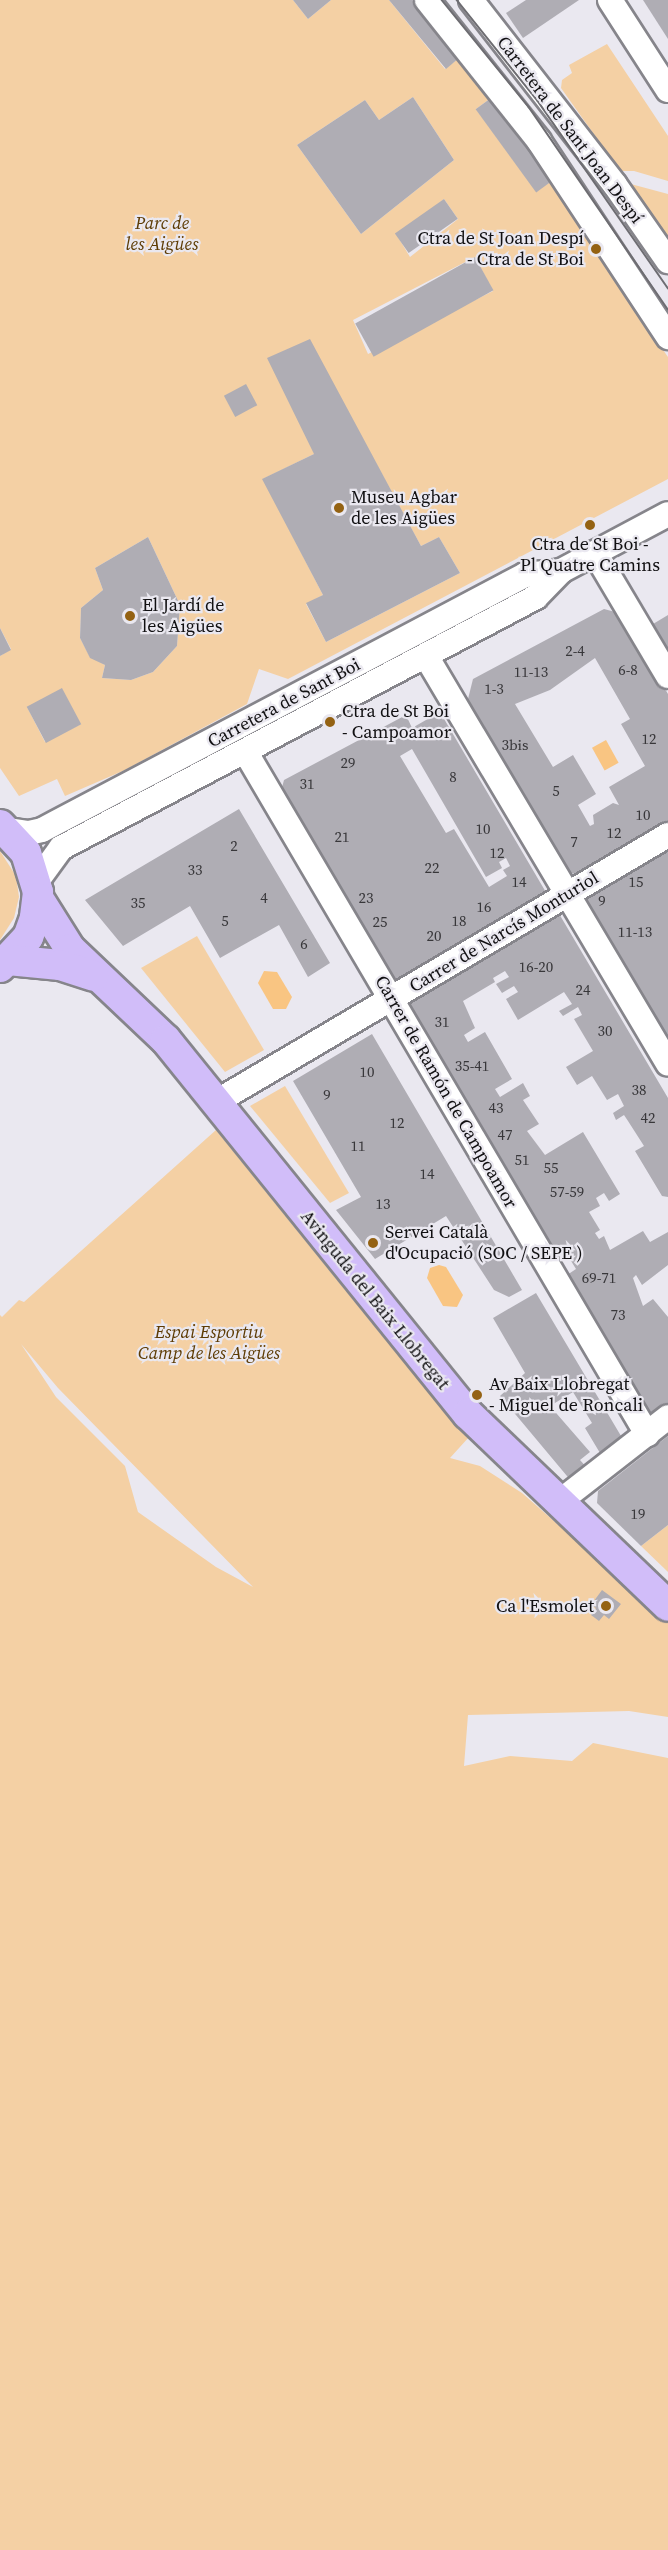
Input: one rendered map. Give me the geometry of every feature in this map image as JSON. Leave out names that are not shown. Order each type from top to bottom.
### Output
[{"type":"main road","name":"Avinguda del Baix Llobregat","points":[[3,828],[26,853],[38,889],[66,944],[153,1026],[468,1414],[668,1606]]},
{"type":"main road","points":[[4,964],[32,928],[38,889]]},
{"type":"main road","name":"Avinguda del Baix Llobregat","points":[[4,964],[60,965],[100,978]]},
{"type":"street","name":"Carretera de Sant Joan Despí","points":[[427,0],[539,141],[668,337]]},
{"type":"street","name":"Carretera de Sant Joan Despí","points":[[471,0],[615,185],[668,261]]},
{"type":"street","points":[[610,0],[668,90]]},
{"type":"street","name":"Carretera de Sant Boi","points":[[38,889],[62,848],[536,597],[561,571],[668,514]]},
{"type":"street","points":[[595,553],[668,676]]},
{"type":"street","name":"Carretera de Sant Boi","points":[[3,828],[29,834],[42,830],[525,575],[561,571]]},
{"type":"street","points":[[426,656],[668,1063]]},
{"type":"street","name":"Carrer de Ramón de Campoamor","points":[[245,751],[647,1434]]},
{"type":"street","name":"Carrer de Narcís Monturiol","points":[[216,1102],[668,835]]},
{"type":"street","points":[[559,1502],[668,1417]]},
{"type":"green space","name":"Parc de les Aigües","points":[[0,0],[293,0],[308,19],[331,0],[389,0],[445,69],[459,58],[491,98],[476,109],[536,191],[552,181],[579,228],[668,357],[668,479],[288,679],[259,669],[247,704],[125,770],[65,796],[57,779],[19,796],[0,768],[0,656],[11,649],[0,628]],"holes":[[[413,97],[454,160],[361,234],[297,145],[365,100],[379,120]],[[444,199],[458,219],[410,257],[398,237]],[[475,257],[493,291],[368,354],[353,320]],[[309,340],[421,546],[439,537],[460,573],[326,642],[306,604],[323,595],[263,479],[314,454]],[[148,537],[180,605],[177,646],[153,672],[131,680],[102,678],[105,665],[90,657],[80,638],[81,608],[103,590],[95,568]],[[27,707],[81,724],[45,742]]]},
{"type":"green space","points":[[607,44],[668,136],[668,181],[634,171],[620,171],[561,88],[562,80],[572,73],[569,65]]},
{"type":"green space","points":[[627,183],[668,194],[668,242]]},
{"type":"green space","points":[[0,851],[16,876],[19,897],[14,918],[0,940]]},
{"type":"green space","points":[[197,936],[264,1050],[225,1072],[141,968]]},
{"type":"green space","points":[[285,1086],[349,1193],[330,1203],[250,1106]]},
{"type":"green space","name":"Espai Esportiu Camp de les Aigües","points":[[216,1130],[384,1338],[469,1437],[450,1458],[480,1466],[522,1493],[668,1621],[668,1717],[629,1711],[468,1715],[464,1766],[510,1756],[572,1761],[593,1743],[668,1758],[668,2550],[0,2550],[0,1315],[2,1317],[19,1300],[24,1302]],"holes":[[[21,1344],[58,1388],[253,1587],[216,1567],[138,1512],[125,1466],[56,1397]]]},
{"type":"green space","points":[[668,1525],[668,1572],[641,1546]]},
{"type":"shaded area","points":[[606,740],[619,763],[605,770],[592,748]]},
{"type":"shaded area","points":[[264,971],[277,972],[292,997],[286,1009],[273,1009],[258,983]]},
{"type":"shaded area","points":[[439,1265],[446,1267],[463,1295],[457,1307],[443,1306],[427,1278],[430,1268]]},
{"type":"building","points":[[293,0],[331,0],[308,19]]},
{"type":"building","points":[[389,0],[412,0],[459,58],[446,69]]},
{"type":"building","points":[[526,0],[579,0],[523,38],[506,13]]},
{"type":"building","points":[[643,0],[668,0],[668,39]]},
{"type":"building","points":[[413,97],[454,160],[361,234],[297,145],[365,100],[379,120]]},
{"type":"building","points":[[491,98],[552,181],[536,192],[476,109]]},
{"type":"building","points":[[444,199],[458,219],[409,253],[395,233]]},
{"type":"building","points":[[475,257],[493,290],[374,357],[355,323]]},
{"type":"building","name":"Museu Agbar de les Aigües","points":[[310,339],[421,546],[439,537],[460,573],[326,642],[306,603],[323,595],[262,479],[314,454],[267,358]]},
{"type":"building","points":[[246,384],[257,405],[235,417],[224,396]]},
{"type":"building","name":"El Jardí de les Aigües","points":[[148,537],[180,605],[177,646],[153,672],[131,680],[102,678],[105,665],[90,658],[80,638],[81,608],[103,590],[95,568]]},
{"type":"building","points":[[604,609],[619,613],[668,694],[668,824],[580,875],[566,872],[467,703],[473,679]],"holes":[[[595,658],[630,719],[621,724],[645,766],[609,787],[619,805],[613,803],[593,815],[594,824],[590,826],[578,805],[596,794],[573,755],[553,767],[515,704],[550,690]]]},
{"type":"building","points":[[668,615],[668,650],[653,624]]},
{"type":"building","points":[[0,628],[11,650],[0,656]]},
{"type":"building","points":[[62,688],[81,724],[46,743],[27,707]]},
{"type":"building","points":[[440,712],[547,894],[393,986],[280,795],[284,780],[406,715],[412,728]],"holes":[[[412,749],[486,877],[502,868],[499,862],[506,858],[510,866],[503,870],[507,876],[489,887],[454,829],[446,833],[400,756]]]},
{"type":"building","points":[[239,809],[330,963],[308,977],[279,925],[220,958],[190,906],[123,946],[85,900]]},
{"type":"building","points":[[668,847],[668,1042],[582,898]]},
{"type":"building","points":[[558,912],[668,1098],[668,1197],[662,1196],[635,1151],[644,1146],[624,1115],[616,1120],[613,1113],[624,1106],[618,1094],[607,1100],[592,1076],[577,1085],[566,1067],[593,1051],[574,1019],[582,1015],[578,1007],[563,1016],[559,1011],[572,1004],[564,992],[518,1020],[506,999],[518,992],[514,986],[502,993],[496,984],[509,977],[505,971],[493,978],[495,982],[463,1001],[475,1028],[464,1035],[468,1042],[485,1032],[512,1079],[495,1089],[500,1097],[523,1083],[530,1096],[523,1100],[539,1124],[527,1131],[545,1155],[583,1132],[620,1194],[609,1201],[604,1193],[596,1198],[600,1206],[589,1212],[600,1230],[595,1233],[599,1239],[604,1236],[610,1250],[643,1231],[650,1242],[668,1232],[668,1265],[642,1285],[636,1275],[633,1278],[643,1306],[653,1299],[668,1317],[668,1408],[651,1416],[564,1277],[576,1269],[565,1251],[553,1257],[408,1013],[412,998]]},
{"type":"building","points":[[372,1034],[522,1290],[509,1297],[494,1290],[446,1216],[375,1259],[336,1210],[361,1197],[293,1081]]},
{"type":"building","points":[[536,1293],[624,1441],[603,1458],[585,1428],[592,1423],[573,1392],[550,1406],[590,1452],[580,1460],[588,1469],[572,1482],[500,1396],[525,1373],[493,1318]]},
{"type":"building","points":[[668,1436],[668,1525],[641,1546],[597,1503],[598,1491]]},
{"type":"building","name":"Ca l'Esmolet","points":[[602,1590],[621,1604],[609,1619],[604,1615],[599,1621],[591,1615],[596,1608],[591,1605]]},
{"type":"tram line","points":[[442,0],[529,107],[668,309]]},
{"type":"tram line","points":[[457,0],[538,101],[668,288]]},
{"type":"place","name":"Ctra de St Joan Despí - Ctra de St Boi","points":[[596,249]]},
{"type":"place","name":"Museu Agbar de les Aigües","points":[[339,508]]},
{"type":"place","name":"Ctra de St Boi - Pl Quatre Camins","points":[[590,525]]},
{"type":"place","name":"El Jardí de les Aigües","points":[[130,616]]},
{"type":"place","name":"Ctra de St Boi - Campoamor","points":[[330,722]]},
{"type":"place","name":"Servei Català d'Ocupació (SOC / SEPE )","points":[[373,1243]]},
{"type":"place","name":"Av Baix Llobregat - Miguel de Roncali","points":[[477,1395]]},
{"type":"place","name":"Ca l'Esmolet","points":[[606,1606]]}]
